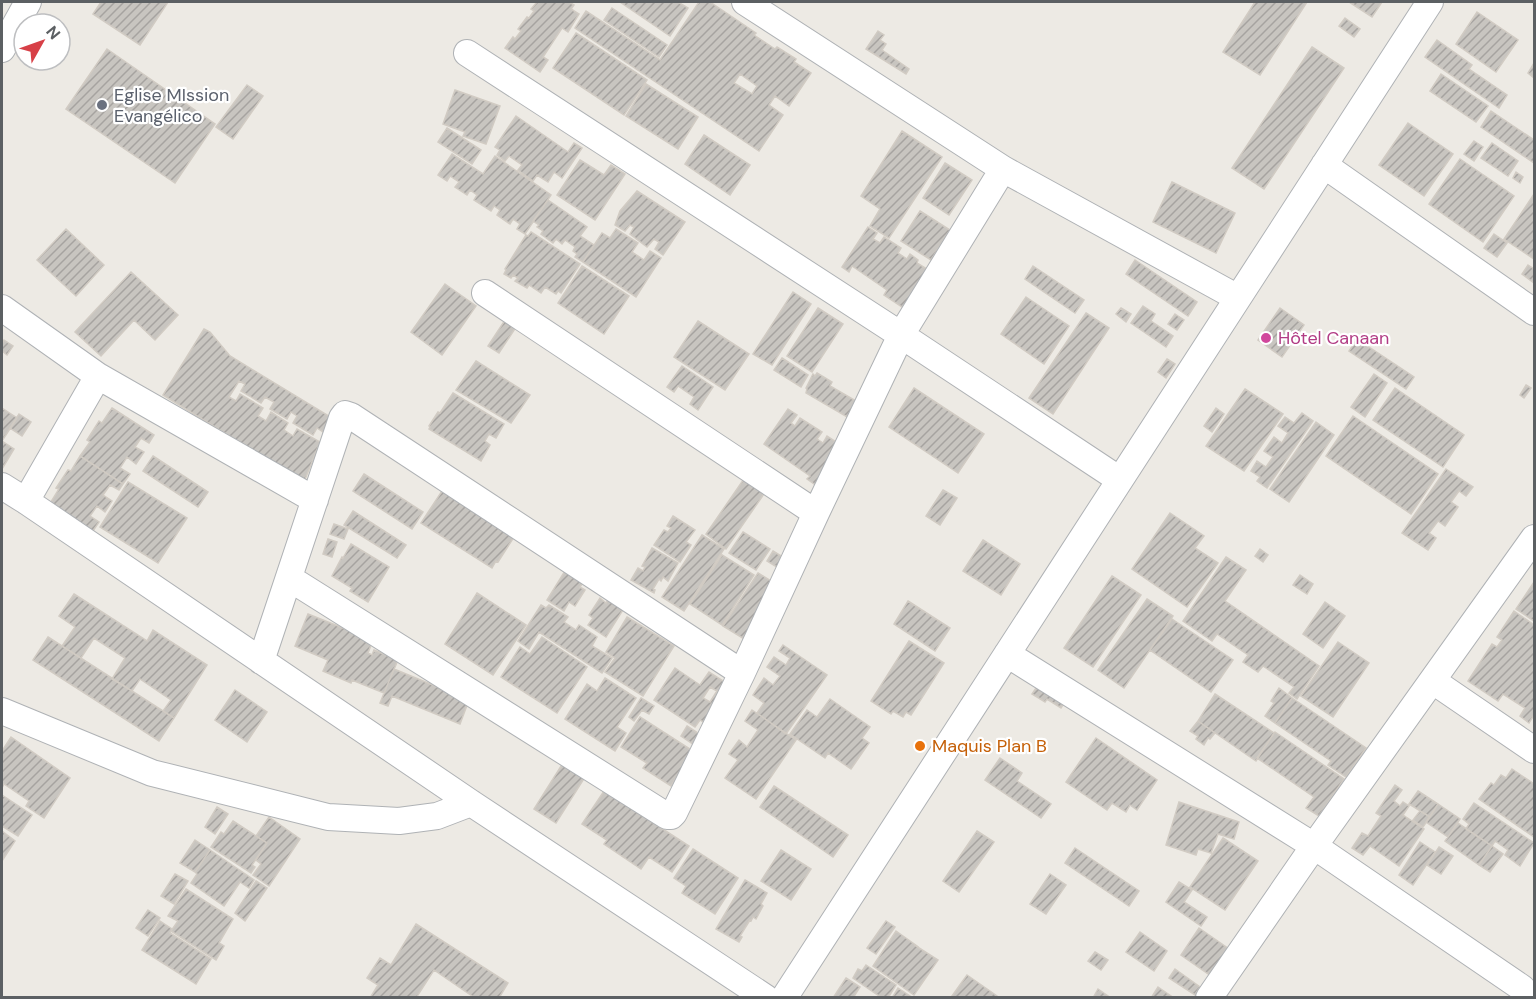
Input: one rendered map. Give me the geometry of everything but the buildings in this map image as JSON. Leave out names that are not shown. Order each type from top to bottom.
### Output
[{"type":"street","points":[[2,50],[28,2]]},
{"type":"street","points":[[745,2],[1003,169],[1238,298]]},
{"type":"street","points":[[784,998],[1430,2]]},
{"type":"street","points":[[467,52],[1120,480]]},
{"type":"street","points":[[1324,165],[1534,312]]},
{"type":"street","points":[[289,578],[671,816],[742,673],[901,335],[1003,169]]},
{"type":"street","points":[[484,293],[816,513]]},
{"type":"street","points":[[2,309],[98,376],[315,500]]},
{"type":"street","points":[[26,501],[98,376]]},
{"type":"street","points":[[261,661],[345,414],[742,673]]},
{"type":"street","points":[[2,486],[471,803],[766,998]]},
{"type":"street","points":[[1209,998],[1314,846],[1534,538]]},
{"type":"street","points":[[1007,654],[1314,846],[1522,988],[1531,998]]},
{"type":"street","points":[[1433,681],[1534,750]]},
{"type":"street","points":[[2,711],[152,773],[328,817],[399,821],[437,816],[471,803]]},
{"type":"place","name":"Eglise MIssion Evangélico","points":[[102,105]]},
{"type":"place","name":"Hôtel Canaan","points":[[1266,338]]},
{"type":"place","name":"Maquis Plan B","points":[[920,746]]}]
